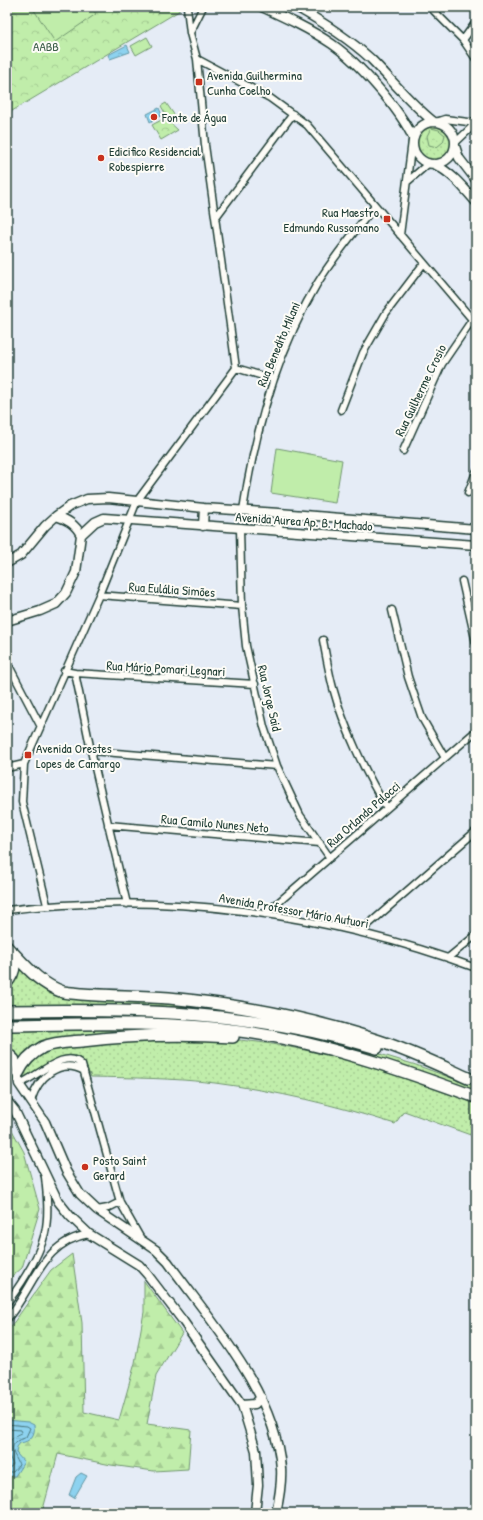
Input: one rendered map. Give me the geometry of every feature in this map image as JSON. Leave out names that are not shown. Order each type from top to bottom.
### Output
[{"type":"highway","points":[[10,949],[35,977],[63,992],[168,998],[273,1013],[315,1022],[381,1041],[420,1056],[472,1080]]},
{"type":"highway","points":[[9,1011],[158,1011],[234,1018],[354,1041],[472,1080]]},
{"type":"highway","points":[[9,1025],[168,1024],[241,1032],[316,1046],[392,1067],[476,1097]]},
{"type":"highway","points":[[18,1078],[25,1061],[44,1047],[95,1039],[146,1037],[227,1037],[316,1046]]},
{"type":"street","points":[[47,905],[22,802],[24,764],[99,595],[137,501],[236,368],[196,59],[190,33],[187,7]]},
{"type":"street","points":[[190,33],[203,7]]},
{"type":"street","points":[[262,7],[295,22],[333,44],[362,71],[395,109],[408,128],[413,140],[416,154],[421,160],[446,170],[476,202]]},
{"type":"street","points":[[296,7],[340,33],[371,59],[417,109],[435,122],[447,126],[452,132],[460,158],[476,180]]},
{"type":"street","points":[[430,7],[463,40],[476,59]]},
{"type":"street","points":[[463,40],[476,22]]},
{"type":"street","points":[[333,44],[340,33]]},
{"type":"street","points":[[196,59],[270,98],[307,126],[474,322]]},
{"type":"street","points":[[216,218],[226,207],[293,114]]},
{"type":"street","points":[[400,235],[413,140],[417,130],[424,124],[444,119],[476,123]]},
{"type":"street","points":[[407,182],[431,164],[448,159],[455,144],[476,123]]},
{"type":"street","name":"Rua Benedito Milani","points":[[243,510],[256,437],[273,379],[298,320],[317,283],[338,252],[375,206]]},
{"type":"street","points":[[215,208],[226,207]]},
{"type":"street","points":[[341,410],[363,353],[386,313],[424,263]]},
{"type":"street","name":"Rua Guilherme Crosio","points":[[403,451],[442,364],[474,322]]},
{"type":"street","points":[[236,368],[273,379]]},
{"type":"street","points":[[468,493],[476,472]]},
{"type":"street","name":"Avenida Aurea Ap. B. Machado","points":[[7,563],[21,555],[45,526],[56,516],[70,506],[87,499],[108,498],[204,508],[476,529]]},
{"type":"street","points":[[203,526],[204,508]]},
{"type":"street","points":[[278,531],[279,513]]},
{"type":"street","points":[[7,621],[40,611],[56,604],[66,593],[76,572],[81,535],[76,526],[70,521],[56,516]]},
{"type":"street","name":"Avenida Aurea Ap. B. Machado","points":[[81,535],[95,522],[104,518],[476,545]]},
{"type":"street","name":"Rua Jorge Said","points":[[240,529],[242,606],[246,646],[264,727],[277,766],[300,815],[330,858]]},
{"type":"street","points":[[476,536],[476,545]]},
{"type":"street","points":[[462,581],[476,644]]},
{"type":"street","name":"Rua Eulália Simões","points":[[99,595],[242,606]]},
{"type":"street","points":[[392,610],[408,677],[422,718],[445,758]]},
{"type":"street","points":[[323,640],[333,689],[346,724],[377,792],[387,808]]},
{"type":"street","points":[[7,662],[40,725]]},
{"type":"street","name":"Rua Mário Pomari Legnari","points":[[64,671],[75,673],[255,684]]},
{"type":"street","points":[[75,673],[91,751],[127,904]]},
{"type":"street","name":"Rua Orlando Palocci","points":[[265,914],[476,731]]},
{"type":"street","points":[[91,751],[277,766]]},
{"type":"street","points":[[7,768],[24,764]]},
{"type":"street","name":"Rua Camilo Nunes Neto","points":[[108,825],[320,843]]},
{"type":"street","points":[[361,931],[476,831]]},
{"type":"street","name":"Avenida Professor Mário Autuori","points":[[7,910],[88,902],[221,907],[361,931],[476,968]]},
{"type":"street","points":[[448,958],[476,935]]},
{"type":"street","points":[[7,984],[15,973],[16,966],[10,949]]},
{"type":"street","points":[[7,1051],[15,1059],[18,1078],[45,1122],[66,1171],[80,1194],[97,1210],[141,1239],[168,1262],[247,1372],[272,1420],[281,1468],[276,1513]]},
{"type":"street","points":[[18,1078],[30,1081],[50,1065],[64,1060],[76,1060],[82,1064],[120,1202],[141,1239]]},
{"type":"street","points":[[31,1101],[37,1085],[54,1070],[74,1066],[84,1071]]},
{"type":"street","points":[[7,1102],[12,1106],[18,1117],[58,1201],[70,1216],[89,1234],[139,1265],[184,1321],[242,1405],[251,1429],[256,1451],[258,1485],[255,1513]]},
{"type":"street","points":[[7,1303],[18,1288],[37,1254],[45,1232],[47,1211],[45,1176]]},
{"type":"street","points":[[97,1210],[114,1206],[120,1202]]},
{"type":"street","points":[[7,1320],[33,1282],[47,1256],[71,1239],[89,1234]]},
{"type":"street","points":[[242,1405],[255,1404],[261,1397]]},
{"type":"green space","name":"AABB","points":[[7,7],[179,7],[179,11],[7,114]]},
{"type":"green space","points":[[32,7],[91,7],[96,14],[55,42]]},
{"type":"green space","points":[[147,37],[152,46],[136,55],[131,46]]},
{"type":"green space","points":[[166,103],[175,116],[169,120],[161,106]]},
{"type":"green space","points":[[165,118],[178,130],[161,140],[152,125]]},
{"type":"green space","points":[[434,124],[447,129],[452,142],[447,155],[434,160],[421,155],[416,142],[421,129]]},
{"type":"green space","points":[[431,128],[439,130],[445,135],[443,142],[437,147],[429,145],[427,136]]},
{"type":"green space","points":[[277,448],[342,460],[335,503],[271,493]]},
{"type":"green space","points":[[19,963],[49,990],[169,1000],[245,1013],[136,1004],[7,1006],[7,987]]},
{"type":"green space","points":[[66,1015],[168,1016],[267,1027],[357,1047],[416,1065],[476,1087],[476,1092],[266,1032],[12,1022],[12,1017]]},
{"type":"green space","points":[[148,1029],[187,1032],[61,1040],[20,1063],[14,1052],[7,1045],[7,1032],[11,1031]]},
{"type":"green space","points":[[225,1039],[290,1047],[353,1062],[476,1104],[476,1137],[404,1111],[395,1124],[306,1099],[238,1086],[153,1078],[91,1077],[86,1066],[81,1060],[68,1056],[53,1061],[25,1080],[21,1077],[25,1067],[48,1049],[115,1042]]},
{"type":"green space","points":[[7,1054],[14,1067],[14,1076],[11,1084],[7,1088]]},
{"type":"green space","points":[[7,1121],[24,1152],[40,1209],[22,1268],[7,1281]]},
{"type":"green space","points":[[72,1254],[82,1323],[84,1412],[119,1420],[135,1363],[144,1312],[144,1281],[182,1333],[156,1376],[147,1424],[191,1430],[188,1469],[154,1471],[111,1465],[58,1454],[42,1513],[7,1513],[7,1332],[51,1270]]},
{"type":"water","points":[[127,45],[130,52],[110,59],[108,55]]},
{"type":"water","name":"Fonte de Água","points":[[159,108],[162,115],[150,122],[147,114]]},
{"type":"water","points":[[7,1420],[28,1422],[34,1425],[32,1437],[27,1441],[20,1443],[17,1447],[16,1453],[24,1462],[15,1476],[7,1476]]},
{"type":"water","points":[[81,1473],[87,1476],[74,1498],[69,1495],[76,1477]]},
{"type":"place","name":"Avenida Guilhermina Cunha Coelho","points":[[199,82]]},
{"type":"place","name":"Fonte de Água","points":[[154,117]]},
{"type":"place","name":"Edicifico Residencial Robespierre","points":[[101,158]]},
{"type":"place","name":"Rua Maestro Edmundo Russomano","points":[[387,219]]},
{"type":"place","name":"Avenida Orestes Lopes de Camargo","points":[[28,755]]},
{"type":"place","name":"Posto Saint Gerard","points":[[85,1167]]}]
